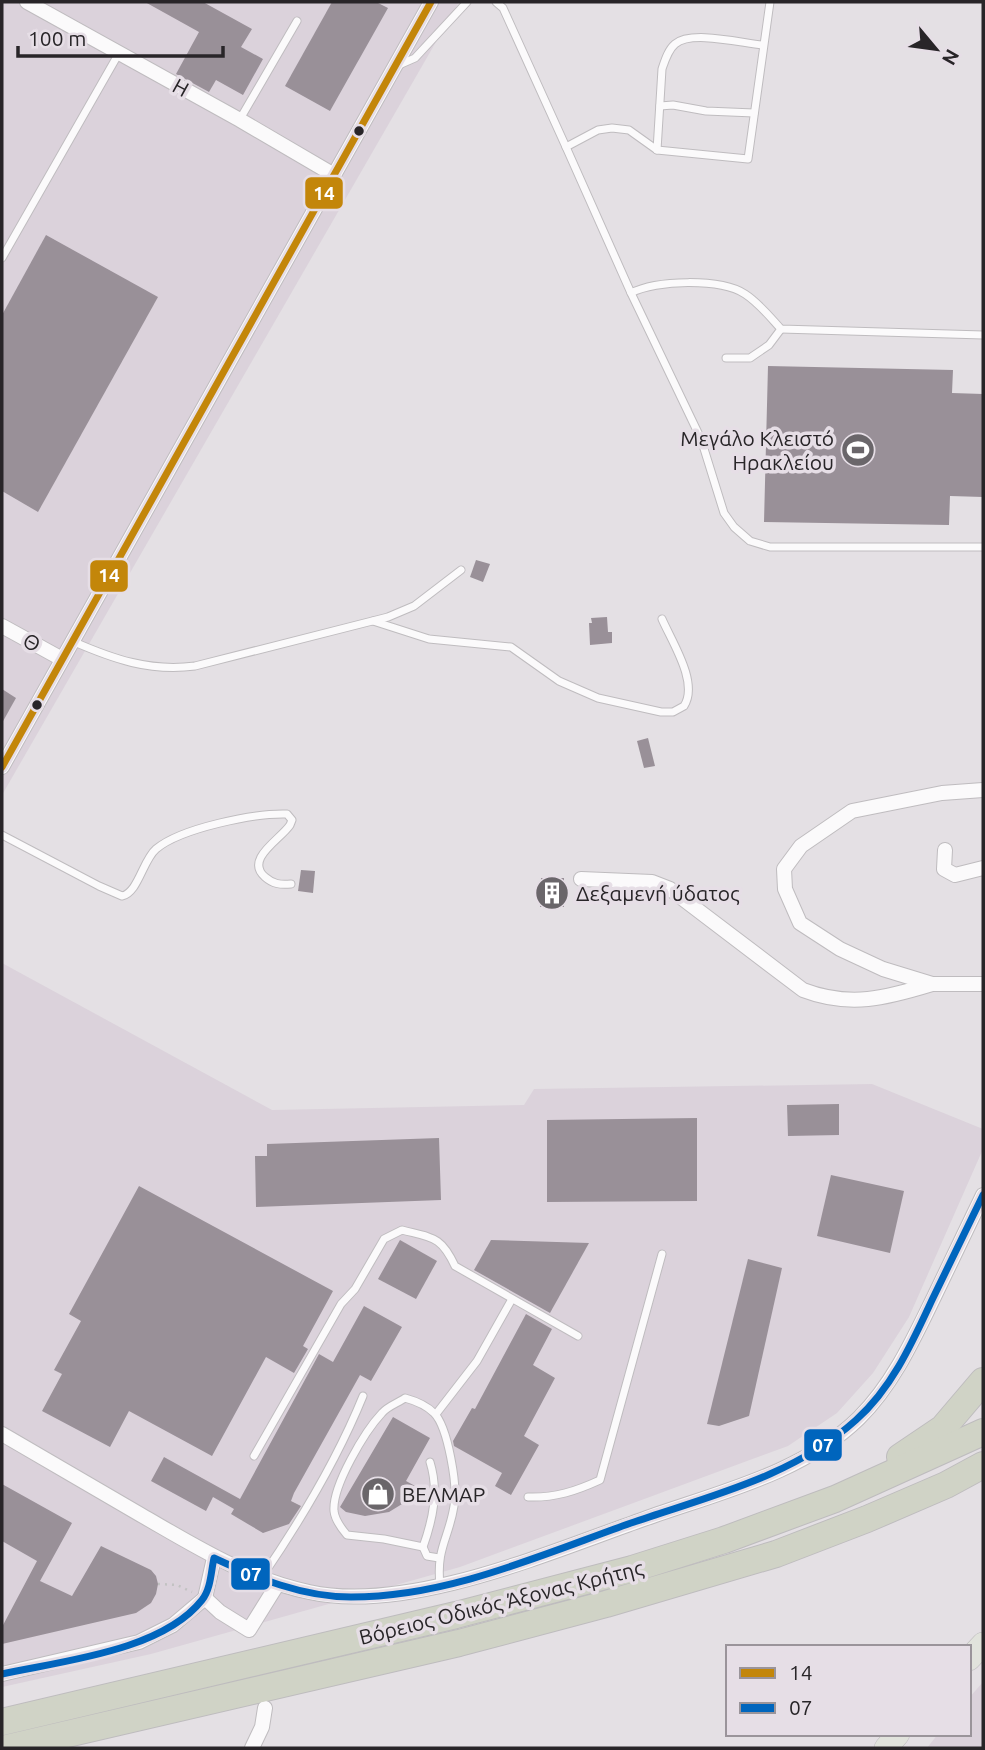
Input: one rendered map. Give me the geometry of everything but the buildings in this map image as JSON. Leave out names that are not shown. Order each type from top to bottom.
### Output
[{"type":"highway","points":[[632,1569],[719,1532],[831,1490],[905,1455],[943,1428],[983,1381]]},
{"type":"highway","name":"Βόρειος Οδικός Άξονας Κρήτης","points":[[2,1722],[442,1619],[632,1569],[724,1540],[835,1499],[983,1432]]},
{"type":"highway","name":"Βόρειος Οδικός Άξονας Κρήτης","points":[[7,1748],[459,1643],[606,1604],[776,1554],[867,1519],[946,1485],[983,1465]]},
{"type":"street","name":"Η","points":[[27,2],[334,175]]},
{"type":"street","points":[[2,767],[431,2]]},
{"type":"street","name":"Θ","points":[[2,626],[61,659]]},
{"type":"street","points":[[983,790],[942,793],[852,811],[801,846],[784,869],[785,889],[800,923],[839,949],[883,969],[932,984],[983,984]]},
{"type":"street","points":[[945,850],[944,869],[955,875],[983,868]]},
{"type":"street","points":[[581,879],[652,882],[670,889],[803,990],[822,998],[850,1001],[887,998],[932,984]]},
{"type":"street","points":[[2,1434],[214,1558],[277,1585],[348,1597],[382,1595],[440,1585],[492,1572],[755,1480],[823,1447],[859,1418],[898,1367],[983,1195]]},
{"type":"street","points":[[2,1674],[139,1642],[173,1625],[205,1598],[214,1558]]},
{"type":"street","points":[[249,1630],[277,1585]]},
{"type":"street","points":[[205,1598],[220,1612],[249,1630],[253,1645]]},
{"type":"street","points":[[252,1748],[262,1727],[265,1709]]},
{"type":"lane","points":[[396,66],[415,58],[467,2]]},
{"type":"lane","points":[[496,2],[503,8],[631,293],[701,439],[724,513],[734,527],[750,541],[770,547],[983,547]]},
{"type":"lane","points":[[566,146],[598,130],[612,128],[629,130],[657,150],[748,159],[769,2]]},
{"type":"lane","points":[[240,120],[297,21]]},
{"type":"lane","points":[[657,150],[662,69],[674,44],[687,37],[699,37],[762,45]]},
{"type":"lane","points":[[2,258],[120,53]]},
{"type":"lane","points":[[660,106],[754,113]]},
{"type":"lane","points":[[631,293],[655,284],[725,286],[743,293],[781,329],[983,335]]},
{"type":"lane","points":[[726,358],[750,358],[769,345],[781,329]]},
{"type":"lane","points":[[72,641],[129,663],[186,667],[373,621],[414,606],[461,570]]},
{"type":"lane","points":[[373,621],[429,639],[511,647],[559,681],[579,691],[598,698],[667,712],[684,706],[690,688],[688,677],[663,619]]},
{"type":"lane","points":[[2,835],[122,896],[132,892],[149,857],[167,841],[225,822],[259,815],[288,814],[292,820],[290,825],[261,855],[258,867],[268,880],[282,885],[291,884]]},
{"type":"lane","points":[[254,1456],[341,1304],[355,1289],[384,1238],[402,1230],[432,1238],[445,1246],[455,1266],[578,1336]]},
{"type":"lane","points":[[528,1497],[548,1498],[578,1490],[600,1480],[662,1254]]},
{"type":"lane","points":[[436,1414],[477,1361],[512,1299]]},
{"type":"lane","points":[[261,1578],[344,1441],[363,1396]]},
{"type":"lane","points":[[423,1546],[347,1535],[335,1518],[334,1509],[347,1468],[383,1411],[405,1398],[436,1414],[445,1435],[451,1463],[455,1506],[439,1558],[440,1585]]},
{"type":"lane","points":[[430,1462],[435,1489],[431,1524],[423,1546],[427,1556],[439,1558]]},
{"type":"path","points":[[158,1584],[177,1584],[205,1598]]},
{"type":"shaded area","points":[[2,2],[459,2],[2,795]]},
{"type":"shaded area","points":[[2,963],[272,1110],[524,1105],[534,1089],[872,1084],[983,1129],[983,1149],[909,1317],[873,1373],[837,1413],[788,1446],[460,1567],[151,1654],[2,1687]]},
{"type":"shaded area","points":[[983,1682],[983,1748],[927,1748],[936,1736],[971,1736],[971,1696]]},
{"type":"transit line","name":"14","points":[[2,767],[431,2]]},
{"type":"transit line","name":"07","points":[[2,1674],[110,1651],[162,1631],[184,1617],[205,1596],[214,1558],[263,1579],[315,1594],[351,1597],[423,1590],[494,1572],[720,1494],[778,1471],[831,1440],[856,1420],[880,1394],[909,1348],[983,1195]]},
{"type":"place","name":"Μεγάλο Κλειστό Ηρακλείου","points":[[858,450]]},
{"type":"place","name":"Δεξαμενή ύδατος","points":[[552,893]]},
{"type":"place","name":"ΒΕΛΜΑΡ","points":[[378,1494]]}]
